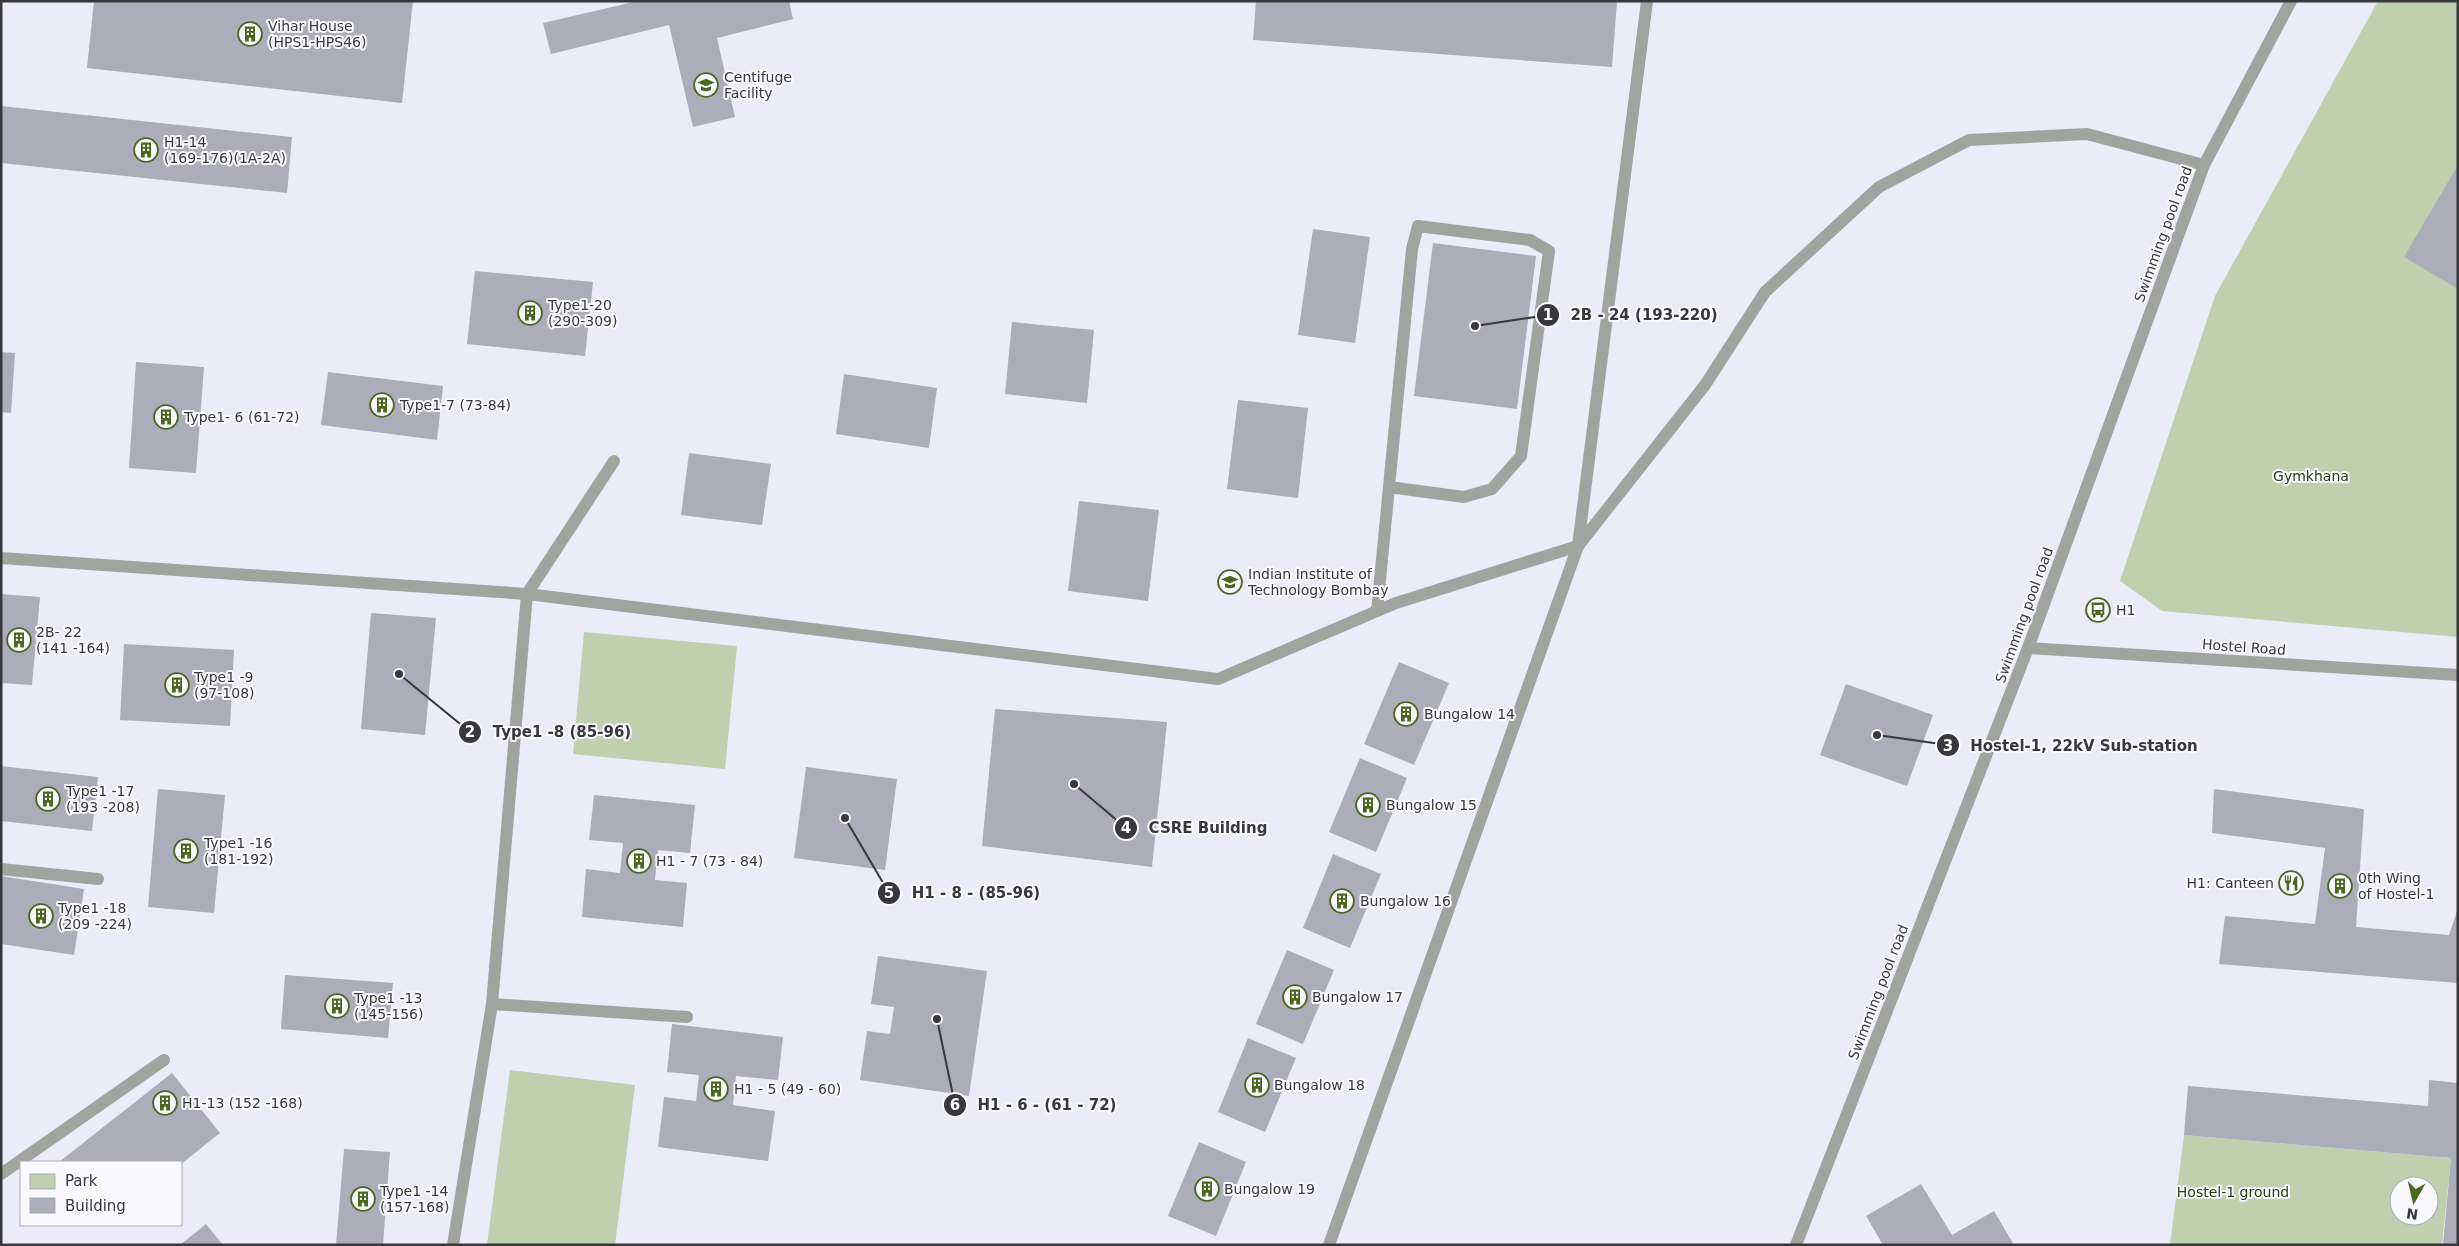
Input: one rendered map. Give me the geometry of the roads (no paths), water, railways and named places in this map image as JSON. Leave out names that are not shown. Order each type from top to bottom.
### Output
[{"type":"lane","points":[[1328,1245],[1578,546],[1647,1]]},
{"type":"lane","name":"Swimming pool road","points":[[1796,1245],[2028,648],[2204,165],[2291,1]]},
{"type":"lane","points":[[1,558],[527,594],[1218,679],[1377,611],[1578,546],[1705,385],[1765,292],[1879,187],[1969,140],[2087,134],[2204,165]]},
{"type":"lane","points":[[1377,611],[1412,249],[1418,226],[1530,240],[1549,251],[1521,456],[1492,488],[1464,497],[1389,487]]},
{"type":"lane","points":[[453,1245],[492,1004],[527,594],[614,461]]},
{"type":"lane","name":"Hostel Road","points":[[2028,648],[2458,675]]},
{"type":"lane","points":[[1,868],[98,879]]},
{"type":"lane","points":[[492,1004],[687,1017]]},
{"type":"lane","points":[[1,1174],[164,1060]]},
{"type":"place","name":"Vihar House (HPS1-HPS46)","points":[[250,34]]},
{"type":"place","name":"Centifuge Facility","points":[[706,85]]},
{"type":"place","name":"H1-14 (169-176)(1A-2A)","points":[[146,150]]},
{"type":"place","name":"Type1-20 (290-309)","points":[[530,313]]},
{"type":"place","name":"2B - 24 (193-220)","points":[[1475,326]]},
{"type":"place","name":"Type1-7 (73-84)","points":[[382,405]]},
{"type":"place","name":"Type1- 6 (61-72)","points":[[166,417]]},
{"type":"place","name":"Indian Institute of Technology Bombay","points":[[1230,582]]},
{"type":"place","name":"H1","points":[[2098,610]]},
{"type":"place","name":"2B- 22 (141 -164)","points":[[19,640]]},
{"type":"place","name":"Type1 -8 (85-96)","points":[[399,674]]},
{"type":"place","name":"Type1 -9 (97-108)","points":[[177,685]]},
{"type":"place","name":"Bungalow 14","points":[[1406,714]]},
{"type":"place","name":"Hostel-1, 22kV Sub-station","points":[[1877,735]]},
{"type":"place","name":"CSRE Building","points":[[1074,784]]},
{"type":"place","name":"Type1 -17 (193 -208)","points":[[48,799]]},
{"type":"place","name":"Bungalow 15","points":[[1368,805]]},
{"type":"place","name":"H1 - 8 - (85-96)","points":[[845,818]]},
{"type":"place","name":"Type1 -16 (181-192)","points":[[186,851]]},
{"type":"place","name":"H1 - 7 (73 - 84)","points":[[639,861]]},
{"type":"place","name":"H1: Canteen","points":[[2291,883]]},
{"type":"place","name":"0th Wing of Hostel-1","points":[[2340,886]]},
{"type":"place","name":"Bungalow 16","points":[[1342,901]]},
{"type":"place","name":"Type1 -18 (209 -224)","points":[[41,916]]},
{"type":"place","name":"Bungalow 17","points":[[1295,997]]},
{"type":"place","name":"Type1 -13 (145-156)","points":[[337,1006]]},
{"type":"place","name":"H1 - 6 - (61 - 72)","points":[[937,1019]]},
{"type":"place","name":"Bungalow 18","points":[[1257,1085]]},
{"type":"place","name":"H1 - 5 (49 - 60)","points":[[716,1089]]},
{"type":"place","name":"H1-13 (152 -168)","points":[[165,1103]]},
{"type":"place","name":"Bungalow 19","points":[[1207,1189]]},
{"type":"place","name":"Type1 -14 (157-168)","points":[[363,1199]]},
{"type":"park label","name":"Gymkhana","points":[[2311,476]]},
{"type":"park label","name":"Hostel-1 ground","points":[[2233,1192]]}]
